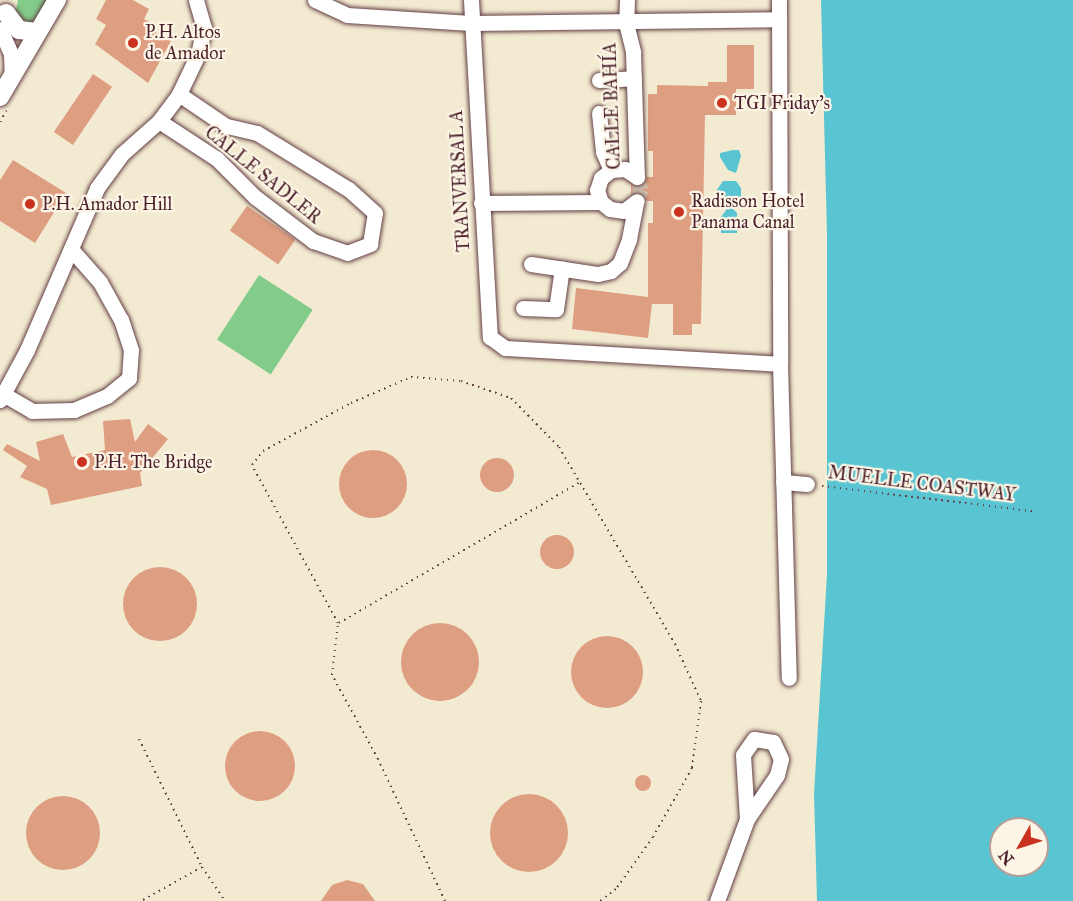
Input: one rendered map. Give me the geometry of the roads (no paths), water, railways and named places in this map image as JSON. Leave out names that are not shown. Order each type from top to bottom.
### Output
[{"type":"main road","points":[[0,98],[57,0]]},
{"type":"main road","points":[[5,17],[19,30],[38,32]]},
{"type":"street","points":[[71,249],[100,282],[122,320],[131,350],[129,378],[107,396],[74,410],[32,411],[2,397],[27,350],[71,249],[98,188],[122,154],[159,121],[179,94],[198,54],[204,28],[196,0]]},
{"type":"street","points":[[315,0],[347,15],[471,23],[779,19]]},
{"type":"street","name":"TRANVERSAL A","points":[[471,0],[490,337],[505,348],[780,364]]},
{"type":"street","name":"CALLE BAHÍA","points":[[601,202],[598,183],[611,170],[625,169],[636,177],[634,78],[626,22],[627,0]]},
{"type":"street","points":[[778,0],[780,364],[789,678]]},
{"type":"street","points":[[5,17],[12,77]]},
{"type":"street","points":[[599,80],[634,78]]},
{"type":"street","name":"CALLE SADLER","points":[[159,121],[218,159],[255,197],[313,241],[347,253],[370,244],[375,213],[348,189],[257,133],[226,126],[179,94]]},
{"type":"street","points":[[599,113],[603,152],[611,170]]},
{"type":"street","points":[[481,203],[601,202],[610,209],[632,206],[629,239],[620,263],[606,274],[531,264]]},
{"type":"street","points":[[523,309],[556,309],[562,268]]},
{"type":"street","points":[[783,482],[807,484]]},
{"type":"street","points":[[717,901],[747,819],[777,775],[781,759],[772,742],[754,740],[743,755],[747,819]]},
{"type":"water","points":[[821,0],[1073,0],[1073,901],[817,901],[814,794],[827,574],[827,235]]},
{"type":"water","points":[[739,150],[741,156],[736,173],[728,170],[720,157],[720,153]]},
{"type":"water","points":[[723,181],[736,181],[741,188],[741,199],[730,206],[737,213],[737,233],[721,233],[721,217],[729,206],[716,191]]},
{"type":"tunnel","points":[[637,177],[641,189],[637,201]]},
{"type":"place","name":"P.H. Altos de Amador","points":[[133,43]]},
{"type":"place","name":"TGI Friday's","points":[[722,103]]},
{"type":"place","name":"P.H. Amador Hill","points":[[30,204]]},
{"type":"place","name":"Radisson Hotel Panama Canal","points":[[679,212]]},
{"type":"place","name":"P.H. The Bridge","points":[[82,462]]}]
